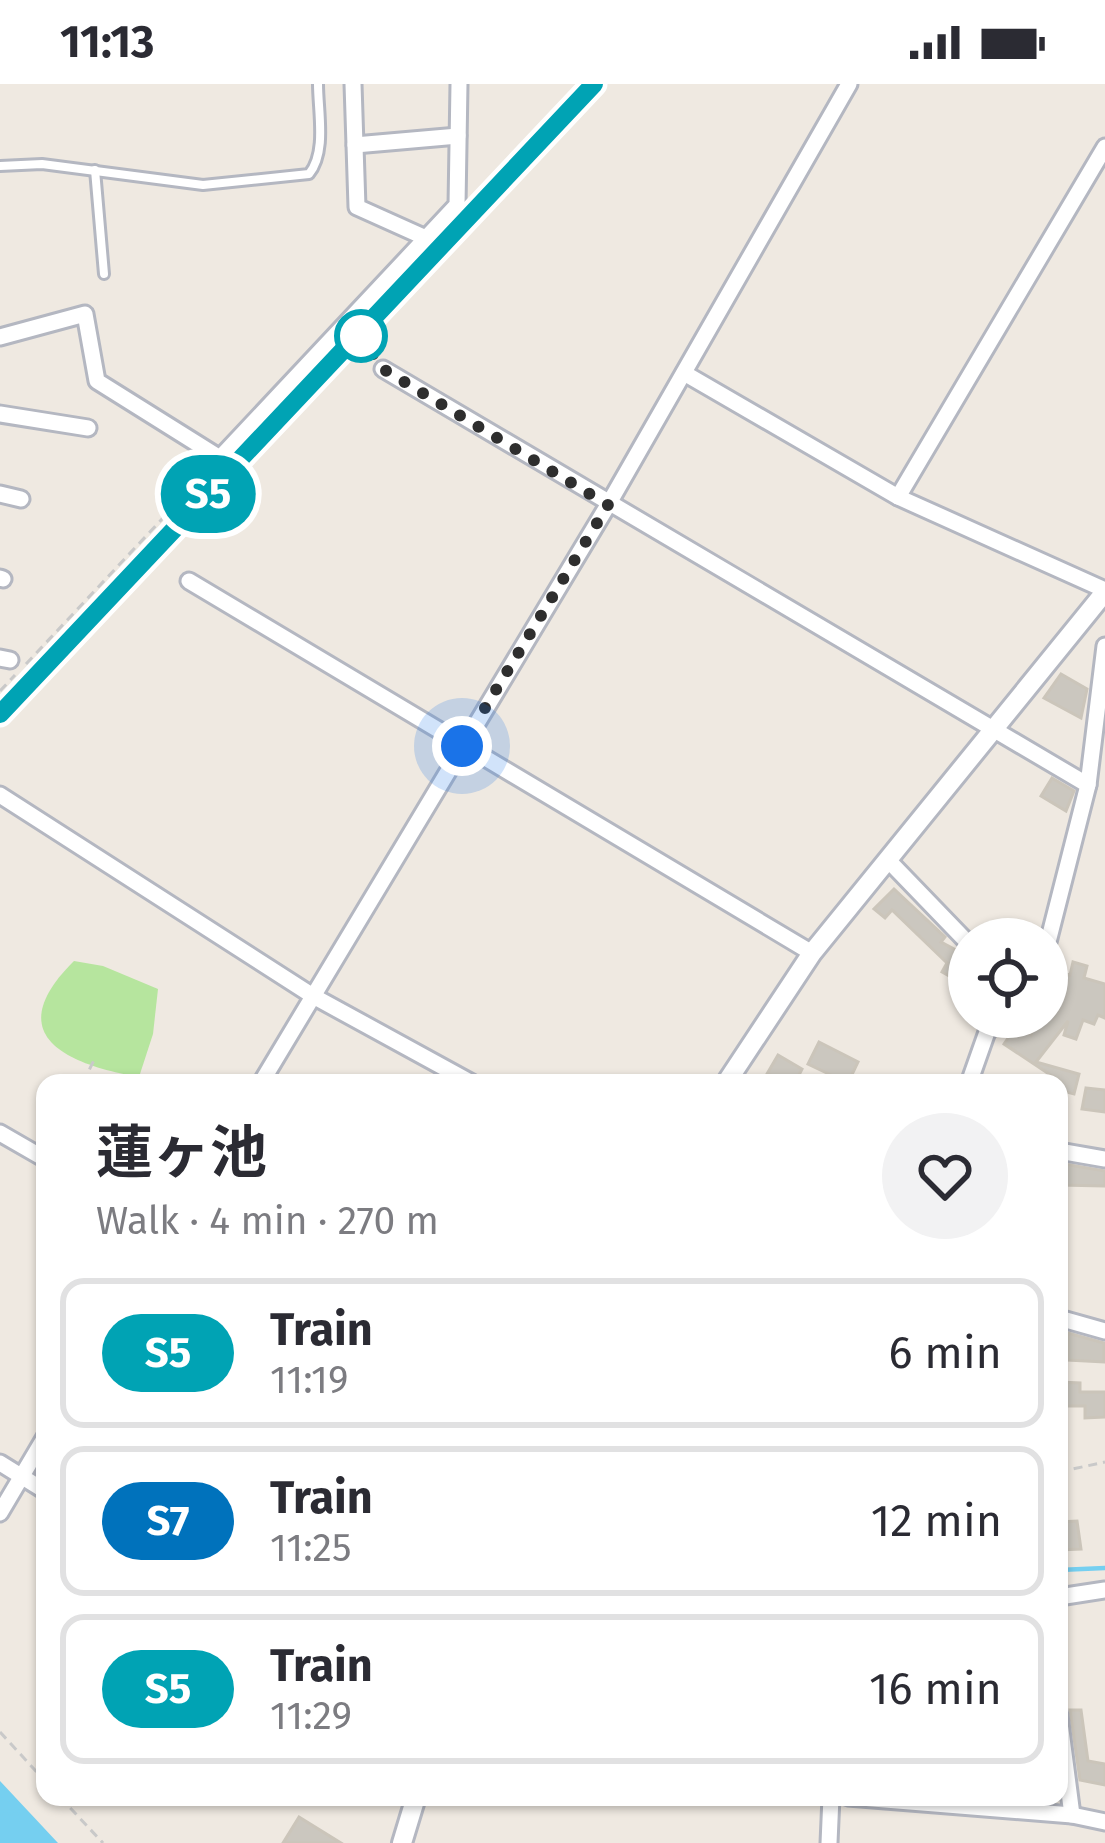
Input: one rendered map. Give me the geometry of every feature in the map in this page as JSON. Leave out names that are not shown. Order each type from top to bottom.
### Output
[{"type":"street","points":[[352,84],[357,207],[426,238]]},
{"type":"street","points":[[0,337],[85,314],[97,381],[220,458],[457,205],[458,84]]},
{"type":"street","points":[[266,1074],[608,505],[849,84]]},
{"type":"street","points":[[355,145],[458,136]]},
{"type":"street","points":[[898,497],[1105,147]]},
{"type":"street","points":[[383,369],[1088,785]]},
{"type":"street","points":[[684,373],[898,497],[1103,600],[812,953],[732,1074]]},
{"type":"street","points":[[0,414],[88,428]]},
{"type":"street","points":[[0,494],[21,499]]},
{"type":"street","points":[[189,581],[812,953]]},
{"type":"street","points":[[1054,918],[1088,785],[1105,646]]},
{"type":"street","points":[[0,794],[314,996],[456,1074]]},
{"type":"street","points":[[888,860],[948,922]]},
{"type":"street","points":[[972,1074],[985,1038]]},
{"type":"street","points":[[0,1133],[36,1155]]},
{"type":"street","points":[[1068,1153],[1105,1160]]},
{"type":"street","points":[[1068,1321],[1105,1331]]},
{"type":"street","points":[[0,1514],[36,1451]]},
{"type":"street","points":[[0,1463],[36,1485]]},
{"type":"street","points":[[1068,1596],[1105,1590]]},
{"type":"street","points":[[1068,1784],[1072,1815]]},
{"type":"street","points":[[402,1843],[413,1806]]},
{"type":"street","points":[[830,1806],[830,1843]]},
{"type":"street","points":[[960,1806],[1105,1822]]},
{"type":"lane","points":[[0,166],[95,170],[203,185],[309,174],[317,164],[318,84]]},
{"type":"lane","points":[[95,170],[104,274]]},
{"type":"path","points":[[0,692],[220,458]]},
{"type":"path","points":[[87,1074],[94,1060]]},
{"type":"path","points":[[1068,1470],[1105,1462]]},
{"type":"path","points":[[0,1732],[36,1771]]},
{"type":"path","points":[[68,1806],[103,1843]]},
{"type":"green space","points":[[74,961],[103,966],[158,989],[153,1034],[140,1074],[87,1064],[51,1042],[42,1026],[42,1008],[52,986]]},
{"type":"water","points":[[0,1781],[58,1843],[0,1843]]},
{"type":"building","points":[[1061,674],[1087,689],[1081,718],[1044,698]]},
{"type":"building","points":[[1052,778],[1074,791],[1066,811],[1041,796]]},
{"type":"building","points":[[894,889],[945,937],[941,942],[948,946],[948,975],[942,972],[947,963],[892,910],[885,918],[874,909]]},
{"type":"building","points":[[1073,962],[1087,966],[1084,978],[1105,984],[1105,1018],[1098,1015],[1094,1024],[1083,1020],[1076,1039],[1068,1036],[1068,974]]},
{"type":"building","points":[[1008,1038],[1055,1038],[1036,1062],[1079,1074],[1074,1094],[1068,1092],[1068,1074],[1049,1074],[1004,1044]]},
{"type":"building","points":[[819,1042],[858,1062],[852,1074],[829,1074],[808,1064]]},
{"type":"building","points":[[778,1055],[802,1069],[800,1074],[767,1074]]},
{"type":"building","points":[[1086,1088],[1105,1090],[1105,1112],[1082,1109]]},
{"type":"building","points":[[1068,1165],[1105,1171],[1105,1186],[1068,1185]]},
{"type":"building","points":[[1068,1333],[1104,1343],[1104,1362],[1068,1360]]},
{"type":"building","points":[[1068,1382],[1080,1383],[1080,1392],[1105,1392],[1105,1417],[1085,1418],[1085,1406],[1068,1406]]},
{"type":"building","points":[[1077,1521],[1081,1549],[1068,1550],[1068,1522]]},
{"type":"building","points":[[1070,1710],[1081,1710],[1088,1761],[1105,1764],[1105,1785],[1080,1780]]},
{"type":"building","points":[[299,1817],[341,1843],[283,1843]]},
{"type":"waterway","points":[[1068,1570],[1105,1568]]},
{"type":"railway","points":[[0,714],[594,84]]},
{"type":"train","name":"S5","points":[[0,714],[114,587],[254,450],[594,84]]},
{"type":"route","points":[[361,336],[383,369],[608,505],[462,746]]}]
